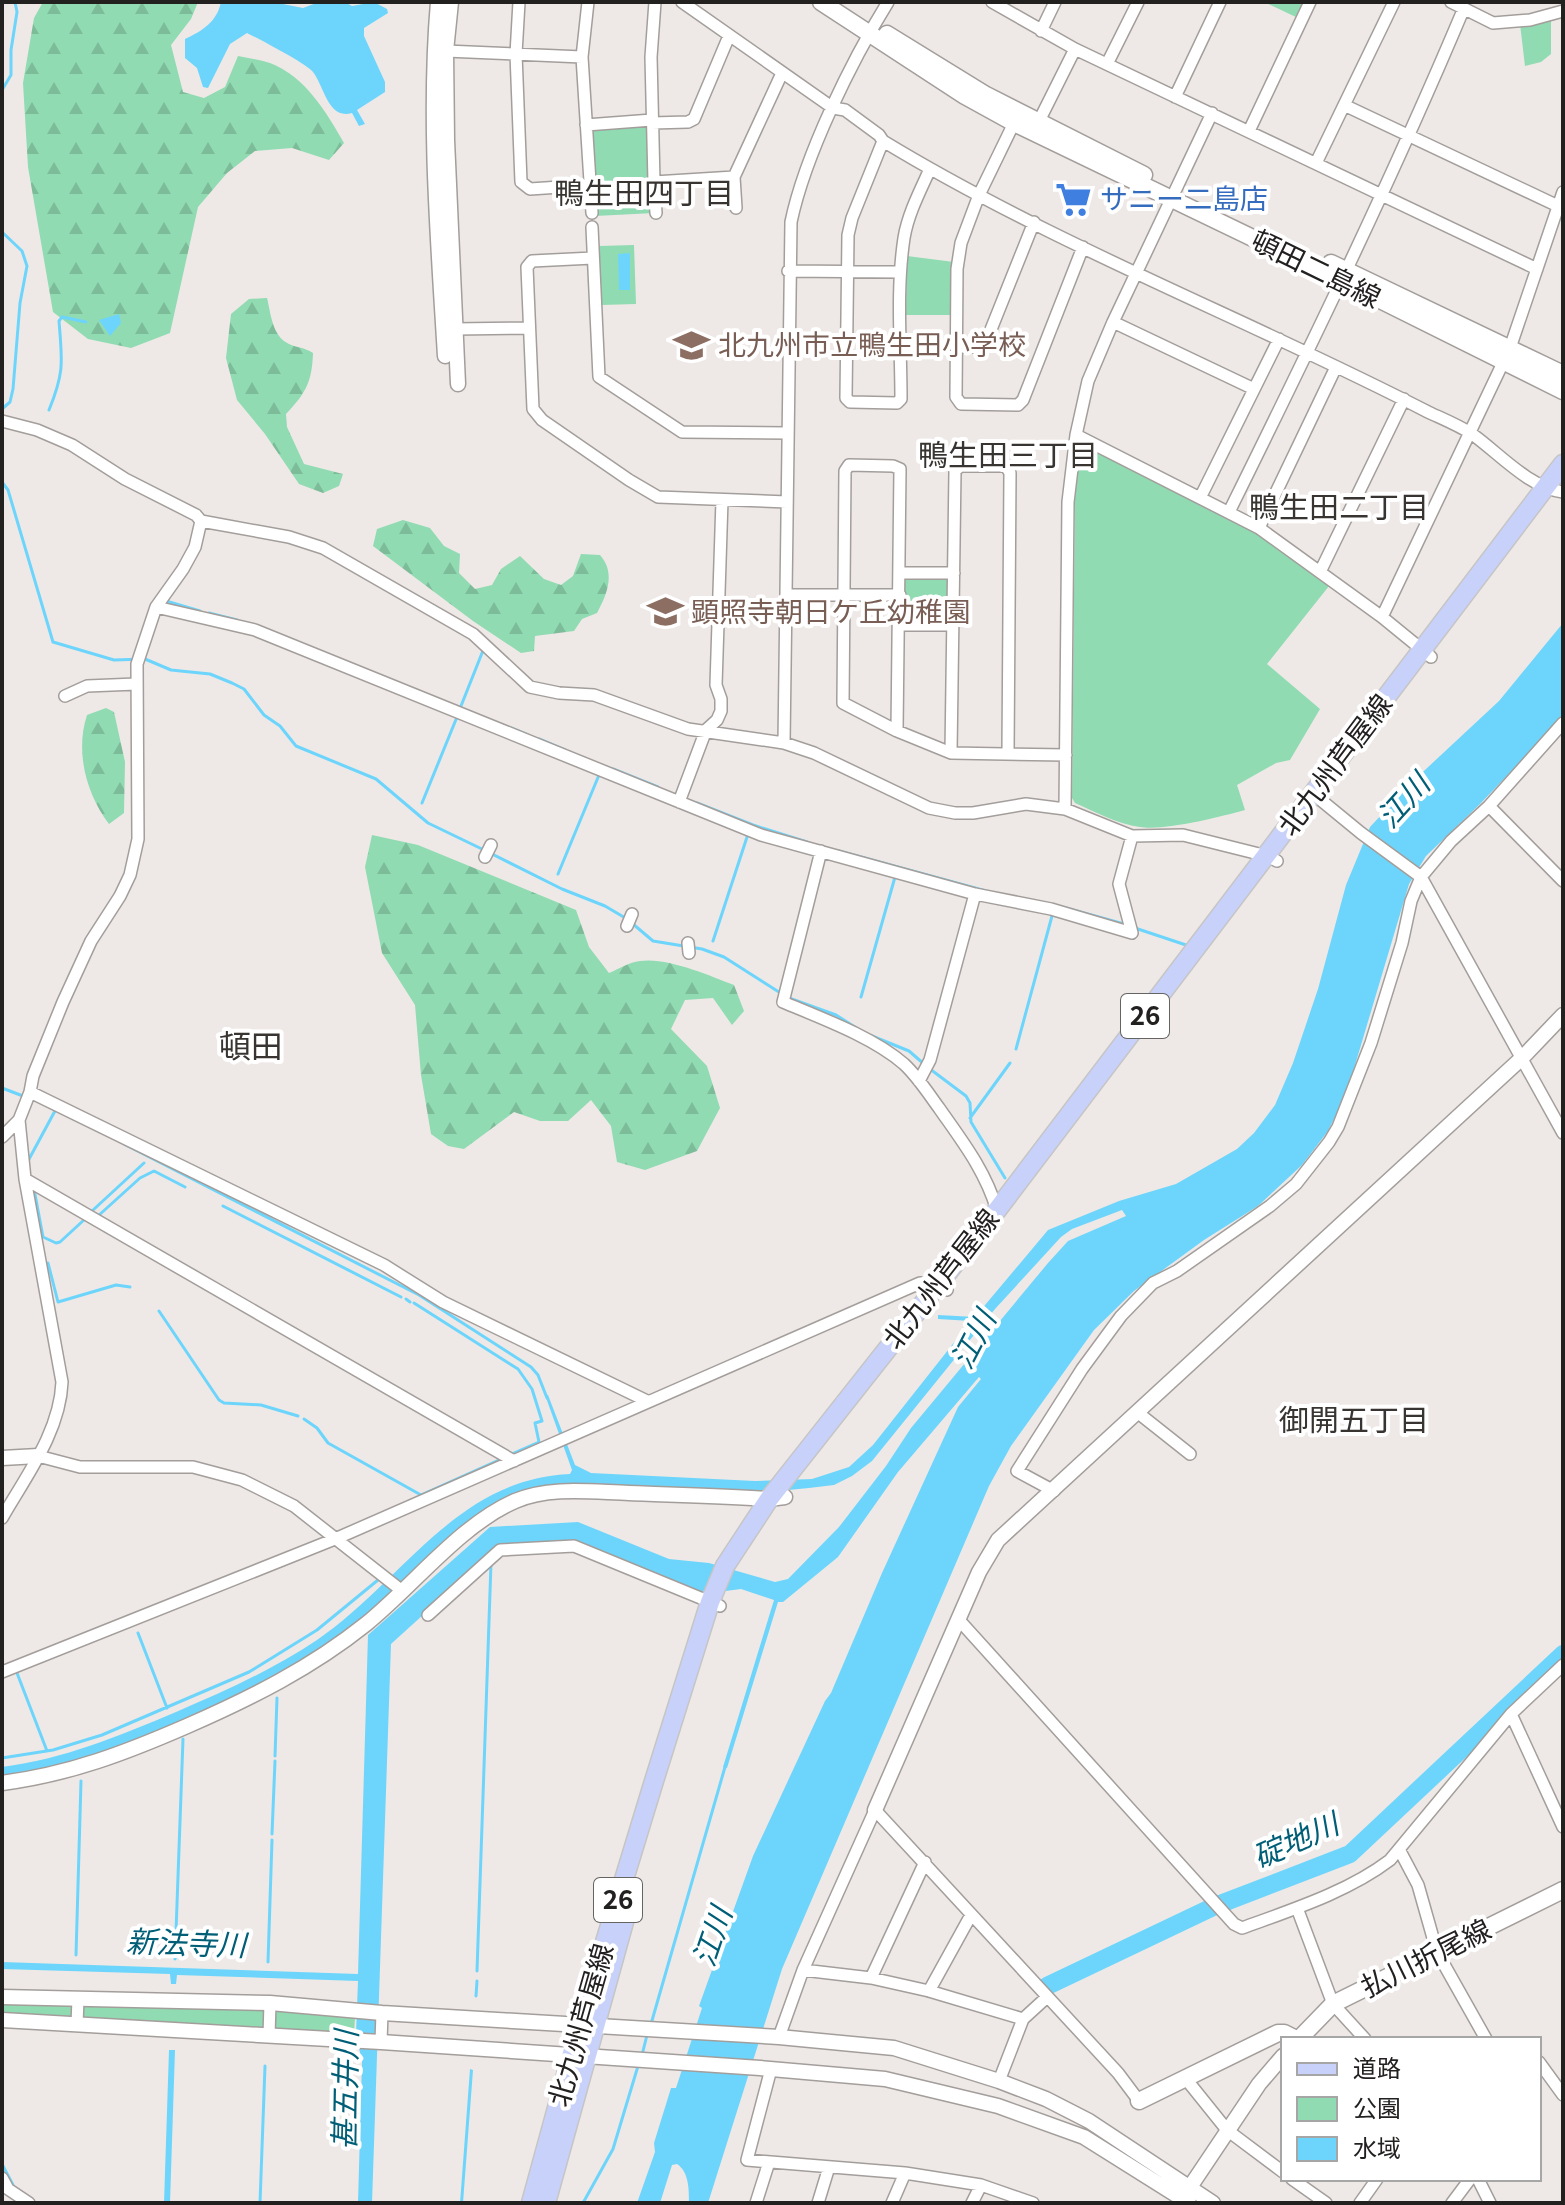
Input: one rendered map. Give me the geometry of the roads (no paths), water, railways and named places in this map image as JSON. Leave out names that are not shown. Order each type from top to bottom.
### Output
[{"type":"main road","name":"頓田二島線","points":[[821,2],[1171,194]]},
{"type":"main road","name":"頓田二島線","points":[[840,2],[871,31],[965,96],[1014,123],[1507,354],[1563,374]]},
{"type":"main road","name":"頓田二島線","points":[[1507,354],[1563,391]]},
{"type":"main road","name":"北九州芦屋線","points":[[531,2203],[716,1602],[730,1568],[777,1498],[1272,859],[1426,653],[1557,489],[1563,464]]},
{"type":"main road","name":"北九州芦屋線","points":[[942,1287],[997,1210],[1272,859],[1322,801],[1426,653]]},
{"type":"main road","name":"払川折尾線","points":[[1299,2037],[1333,2004],[1563,1890]]},
{"type":"main road","name":"払川折尾線","points":[[1139,2101],[1278,2033],[1293,2037]]},
{"type":"main road","name":"北九州芦屋線","points":[[546,2203],[578,2056]]},
{"type":"street","points":[[438,2],[434,52],[437,225],[445,356]]},
{"type":"street","points":[[451,2],[446,51],[447,140],[458,384]]},
{"type":"street","points":[[519,2],[516,54],[521,182],[530,189],[590,185]]},
{"type":"street","points":[[588,2],[582,57],[592,213]]},
{"type":"street","points":[[655,2],[651,57],[656,213]]},
{"type":"street","points":[[682,2],[833,108],[845,110],[883,141],[930,169],[1083,247],[1469,432],[1557,489]]},
{"type":"street","points":[[784,743],[791,222],[797,194],[833,108],[888,2]]},
{"type":"street","points":[[992,2],[1075,49],[1537,269]]},
{"type":"street","points":[[1041,31],[1055,2]]},
{"type":"street","points":[[1107,64],[1138,2]]},
{"type":"street","points":[[1175,97],[1220,2]]},
{"type":"street","points":[[1249,131],[1310,2]]},
{"type":"street","points":[[1316,163],[1394,2]]},
{"type":"street","points":[[1451,2],[1493,23],[1530,20],[1563,11]]},
{"type":"street","points":[[1229,512],[1383,195],[1464,8]]},
{"type":"street","points":[[586,125],[688,122],[694,119],[729,36]]},
{"type":"street","points":[[1039,121],[1075,49]]},
{"type":"street","points":[[446,51],[582,57]]},
{"type":"street","points":[[736,208],[734,177],[782,73]]},
{"type":"street","points":[[1344,105],[1558,206]]},
{"type":"street","points":[[1065,809],[1068,502],[1076,435],[1088,381],[1171,194],[1212,113]]},
{"type":"street","points":[[1014,123],[979,195],[961,243],[957,269],[956,397],[961,404],[1018,405],[1023,400],[1083,247]]},
{"type":"street","points":[[883,141],[848,235],[845,272],[846,398],[850,402],[897,403],[901,399],[900,272],[905,236],[915,202],[930,169]]},
{"type":"street","points":[[654,182],[734,177]]},
{"type":"street","points":[[1382,617],[1507,354],[1563,192]]},
{"type":"street","points":[[957,347],[978,347],[986,342],[1034,222]]},
{"type":"street","points":[[592,227],[599,377],[682,432],[787,433]]},
{"type":"street","points":[[593,258],[532,261],[527,267],[533,409],[542,420],[658,497],[787,502]]},
{"type":"street","points":[[788,271],[900,272]]},
{"type":"street","points":[[1113,322],[1254,389]]},
{"type":"street","points":[[455,329],[529,328]]},
{"type":"street","points":[[1200,498],[1279,339]]},
{"type":"street","points":[[1259,528],[1336,367]]},
{"type":"street","points":[[1320,572],[1404,399]]},
{"type":"street","points":[[2,421],[37,430],[72,445],[125,479],[196,515],[201,521],[289,537],[323,548],[473,634],[530,687],[594,695],[688,729],[784,743],[814,753],[929,808],[955,813],[1026,804],[1065,809],[1132,836],[1183,835],[1272,859]]},
{"type":"street","points":[[1076,435],[1259,528],[1382,617],[1426,653]]},
{"type":"street","points":[[897,731],[900,469],[893,466],[849,465],[845,471],[843,703],[897,731],[951,753],[1066,755]]},
{"type":"street","points":[[951,753],[955,471],[960,466],[1006,466],[1010,473],[1008,753]]},
{"type":"street","points":[[679,802],[706,730],[717,720],[721,711],[716,685],[722,500]]},
{"type":"street","points":[[2,1137],[19,1120],[63,1002],[91,941],[130,875],[138,839],[136,684],[141,644],[156,607],[195,547],[201,521]]},
{"type":"street","points":[[900,573],[954,573]]},
{"type":"street","points":[[787,595],[900,595]]},
{"type":"street","points":[[156,607],[255,630],[761,835],[975,894],[1051,909],[1132,933],[1119,884],[1132,836]]},
{"type":"street","points":[[899,625],[953,625]]},
{"type":"street","points":[[65,696],[87,686],[136,684]]},
{"type":"street","points":[[1054,1491],[1017,1471],[1082,1369],[1121,1316],[1153,1283],[1177,1271],[1270,1206],[1296,1184],[1329,1142],[1338,1127],[1371,1043],[1402,943],[1411,901],[1421,877],[1563,723]]},
{"type":"street","points":[[1322,801],[1421,877],[1563,1133]]},
{"type":"street","points":[[1489,806],[1563,881]]},
{"type":"street","points":[[485,857],[491,845]]},
{"type":"street","points":[[821,851],[783,1002],[845,1028],[903,1063],[977,1161],[997,1210]]},
{"type":"street","points":[[919,1081],[930,1060],[975,894]]},
{"type":"street","points":[[627,926],[632,914]]},
{"type":"street","points":[[775,2036],[979,1572],[998,1540],[1522,1058],[1563,1015]]},
{"type":"street","points":[[30,1092],[384,1265],[443,1302],[647,1401]]},
{"type":"street","points":[[2,1518],[51,1430],[61,1402],[62,1382],[25,1179],[19,1120]]},
{"type":"street","points":[[25,1179],[514,1461]]},
{"type":"street","points":[[2,1672],[335,1539],[920,1283],[942,1287]]},
{"type":"street","points":[[1137,1412],[1190,1454]]},
{"type":"street","points":[[2,1458],[38,1456],[80,1467],[169,1466],[219,1472],[294,1506],[401,1590]]},
{"type":"street","points":[[2,1783],[86,1766],[130,1751],[237,1704],[316,1661],[367,1623],[491,1514],[516,1500],[560,1491],[777,1498]]},
{"type":"street","points":[[428,1615],[500,1550],[574,1546],[716,1602]]},
{"type":"street","points":[[959,1620],[1234,1924],[1242,1928],[1297,1908],[1374,1872],[1400,1851],[1511,1714],[1563,1665]]},
{"type":"street","points":[[1511,1714],[1563,1827]]},
{"type":"street","points":[[875,1810],[1118,2073],[1139,2101]]},
{"type":"street","points":[[1400,1851],[1418,1885],[1437,1952],[1485,2037]]},
{"type":"street","points":[[871,1978],[925,1862]]},
{"type":"street","points":[[1297,1908],[1333,2004],[1363,2037]]},
{"type":"street","points":[[929,1991],[971,1915]]},
{"type":"street","points":[[803,1970],[871,1978],[929,1991],[1023,2019]]},
{"type":"street","points":[[2,1997],[270,2003],[382,2013],[775,2036],[894,2048],[999,2081],[1046,2099],[1089,2121],[1185,2198]]},
{"type":"street","points":[[999,2081],[1023,2019],[1046,1998]]},
{"type":"street","points":[[77,2024],[78,1999]]},
{"type":"street","points":[[269,2036],[270,2003]]},
{"type":"street","points":[[381,2042],[382,2013]]},
{"type":"street","points":[[2,2020],[609,2057],[885,2079],[998,2106],[1084,2137],[1185,2198],[1213,2203]]},
{"type":"street","points":[[1185,2198],[1227,2130],[1281,2058]]},
{"type":"street","points":[[1541,2065],[1563,2095]]},
{"type":"street","points":[[765,2068],[747,2160],[905,2173],[981,2185],[1033,2203]]},
{"type":"street","points":[[1186,2079],[1227,2130],[1281,2170]]},
{"type":"street","points":[[756,2203],[769,2162]]},
{"type":"street","points":[[818,2203],[829,2167]]},
{"type":"street","points":[[892,2203],[905,2173]]},
{"type":"street","points":[[2,2178],[8,2189],[29,2203]]},
{"type":"street","points":[[1295,2181],[1326,2203]]},
{"type":"street","points":[[1360,2203],[1376,2181]]},
{"type":"street","points":[[1452,2203],[1468,2181]]},
{"type":"street","points":[[1479,2181],[1490,2203]]},
{"type":"street","points":[[972,2203],[981,2185]]},
{"type":"water","points":[[221,2],[273,2],[303,8],[319,2],[345,2],[352,6],[374,2],[387,9],[388,13],[364,28],[364,36],[385,82],[385,92],[357,110],[365,124],[359,126],[352,113],[337,112],[332,107],[309,68],[247,33],[230,44],[208,88],[203,87],[197,68],[185,58],[185,39],[208,25]]},
{"type":"water","points":[[630,253],[630,290],[619,290],[618,254]]},
{"type":"water","points":[[119,314],[121,323],[110,336],[99,320]]},
{"type":"water","name":"江川","points":[[1563,623],[1563,717],[1426,856],[1409,884],[1347,1092],[1328,1131],[1302,1165],[1258,1206],[1204,1240],[1134,1291],[1094,1330],[1011,1446],[989,1486],[782,1969],[708,2203],[689,2203],[686,2176],[677,2164],[672,2165],[660,2203],[637,2203],[655,2152],[654,2143],[671,2088],[676,2088],[702,2008],[699,2006],[753,1856],[831,1693],[958,1407],[981,1379],[979,1377],[898,1472],[838,1557],[783,1602],[778,1602],[727,1768],[723,1767],[774,1600],[741,1589],[702,1594],[575,1543],[499,1546],[391,1644],[372,2203],[358,2203],[362,2062],[356,2033],[358,1981],[177,1975],[176,1984],[171,1984],[170,1974],[2,1969],[2,1962],[358,1974],[368,1635],[490,1527],[578,1522],[669,1559],[709,1563],[775,1582],[788,1579],[839,1527],[911,1428],[1048,1263],[1068,1241],[1126,1216],[1122,1210],[1072,1229],[1061,1237],[995,1309],[872,1461],[834,1485],[756,1493],[524,1493],[341,1637],[245,1695],[82,1762],[2,1778],[2,1767],[47,1758],[112,1738],[266,1670],[317,1640],[348,1616],[463,1513],[494,1494],[530,1480],[570,1474],[572,1470],[545,1395],[548,1395],[575,1465],[591,1473],[755,1481],[812,1479],[849,1467],[873,1445],[971,1321],[938,1319],[938,1315],[975,1317],[1048,1230],[1119,1201],[1176,1184],[1237,1149],[1254,1133],[1275,1105],[1293,1063],[1318,989],[1346,885],[1370,827],[1411,783],[1499,701]]},
{"type":"water","points":[[169,2050],[175,2050],[170,2203],[164,2203]]},
{"type":"water","points":[[470,2069],[473,2070],[463,2203],[460,2203]]},
{"type":"waterway","points":[[2,90],[11,75],[17,12],[15,2]]},
{"type":"waterway","points":[[2,232],[22,251],[27,266],[20,303],[13,389],[10,402],[2,409]]},
{"type":"waterway","points":[[49,410],[61,366],[59,321],[62,317],[86,322]]},
{"type":"waterway","points":[[2,482],[8,490],[53,642],[114,660],[145,659],[171,670],[210,674],[232,683],[244,689],[264,715],[280,726],[296,746],[376,779],[428,823],[484,850]]},
{"type":"waterway","points":[[166,601],[200,611]]},
{"type":"waterway","points":[[209,613],[237,620]]},
{"type":"waterway","points":[[461,706],[484,648]]},
{"type":"waterway","points":[[422,803],[457,717]]},
{"type":"waterway","points":[[511,728],[528,735]]},
{"type":"waterway","points":[[539,739],[565,750]]},
{"type":"waterway","points":[[613,769],[658,787]]},
{"type":"waterway","points":[[558,874],[599,775]]},
{"type":"waterway","points":[[697,803],[807,842]]},
{"type":"waterway","points":[[713,941],[748,834]]},
{"type":"waterway","points":[[839,851],[986,891]]},
{"type":"waterway","points":[[490,853],[627,919]]},
{"type":"waterway","points":[[861,997],[895,877]]},
{"type":"waterway","points":[[1066,908],[1124,924]]},
{"type":"waterway","points":[[1016,1049],[1052,916]]},
{"type":"waterway","points":[[633,924],[653,941],[702,949],[724,957],[782,994]]},
{"type":"waterway","points":[[1135,928],[1186,945]]},
{"type":"waterway","points":[[789,998],[836,1015],[858,1029]]},
{"type":"waterway","points":[[872,1036],[909,1051],[924,1064]]},
{"type":"waterway","points":[[970,1118],[1010,1063]]},
{"type":"waterway","points":[[930,1069],[966,1096],[970,1103],[971,1122],[1005,1178]]},
{"type":"waterway","points":[[2,1088],[23,1096]]},
{"type":"waterway","points":[[28,1161],[56,1109]]},
{"type":"waterway","points":[[124,1144],[419,1295],[531,1367],[538,1375],[547,1398]]},
{"type":"waterway","points":[[92,1211],[144,1163]]},
{"type":"waterway","points":[[98,1216],[140,1178],[154,1171],[185,1187]]},
{"type":"waterway","points":[[34,1189],[43,1237],[60,1242],[85,1219]]},
{"type":"waterway","points":[[223,1206],[401,1297]]},
{"type":"waterway","points":[[48,1263],[58,1302],[116,1285],[130,1287]]},
{"type":"waterway","points":[[406,1299],[410,1302]]},
{"type":"waterway","points":[[414,1303],[518,1369],[532,1389],[542,1421],[535,1423],[539,1442]]},
{"type":"waterway","points":[[159,1311],[219,1400],[261,1405],[298,1416]]},
{"type":"waterway","points":[[304,1419],[317,1428],[328,1443],[421,1495],[499,1460]]},
{"type":"waterway","points":[[514,1453],[539,1442]]},
{"type":"waterway","points":[[477,1971],[491,1563]]},
{"type":"waterway","points":[[2,1758],[53,1750],[102,1735],[249,1672],[317,1630],[378,1580]]},
{"type":"waterway","points":[[138,1633],[167,1708]]},
{"type":"waterway","name":"碇地川","points":[[1047,1986],[1215,1906],[1350,1854],[1563,1654]]},
{"type":"waterway","points":[[17,1673],[47,1751]]},
{"type":"waterway","points":[[275,1756],[277,1698]]},
{"type":"waterway","name":"新法寺川","points":[[175,1959],[183,1739]]},
{"type":"waterway","points":[[272,1834],[275,1761]]},
{"type":"waterway","points":[[651,2024],[725,1767]]},
{"type":"waterway","points":[[76,1955],[81,1781]]},
{"type":"waterway","points":[[268,1962],[272,1840]]},
{"type":"waterway","points":[[476,1996],[477,1981]]},
{"type":"waterway","points":[[642,2055],[647,2035]]},
{"type":"waterway","points":[[260,2203],[265,2066]]},
{"type":"waterway","points":[[583,2203],[613,2149],[638,2066]]},
{"type":"waterway","points":[[2,2164],[13,2185]]},
{"type":"place","name":"サニー二島店","points":[[1074,199]]},
{"type":"place","name":"北九州市立鴨生田小学校","points":[[692,345]]},
{"type":"place","name":"顕照寺朝日ケ丘幼稚園","points":[[665,612]]},
{"type":"district","name":"鴨生田四丁目","points":[[644,194]]},
{"type":"district","name":"鴨生田三丁目","points":[[1008,456]]},
{"type":"district","name":"鴨生田二丁目","points":[[1339,508]]},
{"type":"district","name":"頓田","points":[[251,1047]]},
{"type":"district","name":"御開五丁目","points":[[1354,1421]]},
{"type":"water label","name":"甚五井川","points":[[346,2090]]}]
